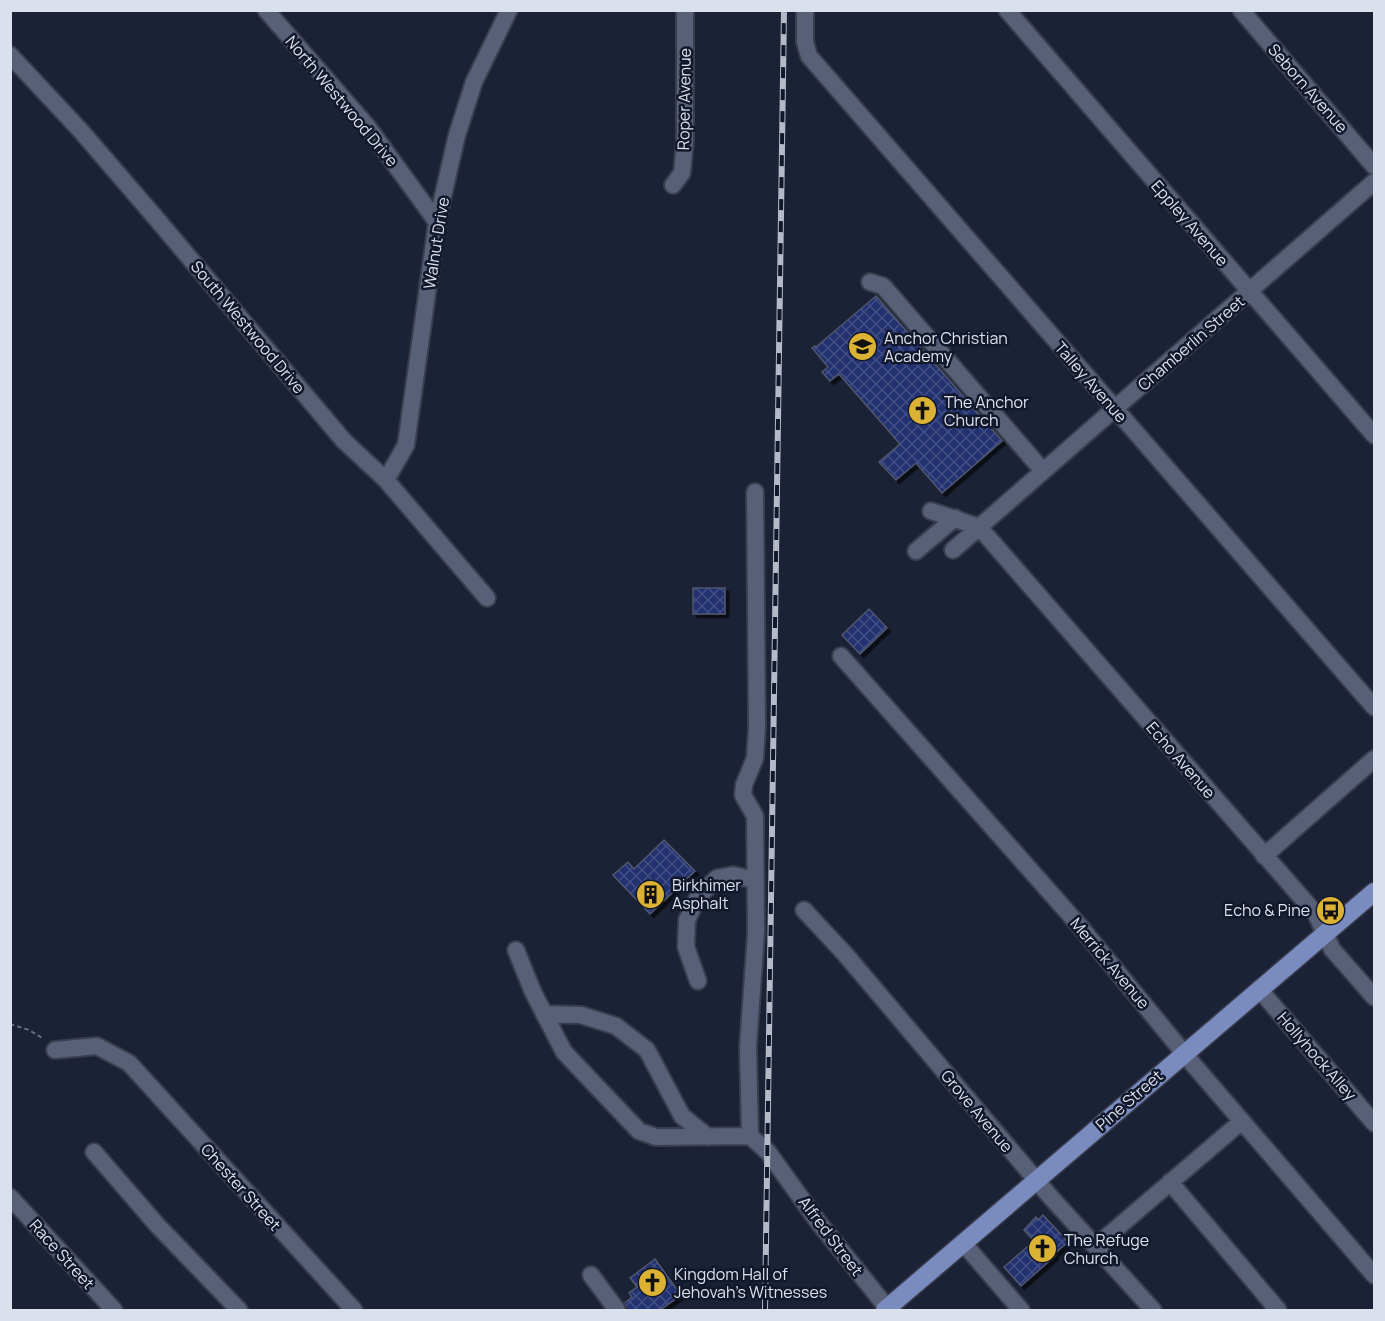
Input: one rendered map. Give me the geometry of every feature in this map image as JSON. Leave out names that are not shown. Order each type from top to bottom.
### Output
[{"type":"main road","name":"Pine Street","points":[[887,1310],[1374,892]]},
{"type":"street","name":"North Westwood Drive","points":[[266,10],[367,126],[437,222]]},
{"type":"street","name":"Walnut Drive","points":[[386,480],[406,445],[437,222],[457,135],[474,82],[509,10]]},
{"type":"street","name":"Roper Avenue","points":[[673,185],[682,173],[685,141],[686,10]]},
{"type":"street","name":"Talley Avenue","points":[[804,10],[805,42],[809,56],[1374,708]]},
{"type":"street","name":"Eppley Avenue","points":[[1007,10],[1374,435]]},
{"type":"street","name":"Seborn Avenue","points":[[1241,10],[1374,166]]},
{"type":"street","name":"South Westwood Drive","points":[[10,55],[81,131],[344,441],[386,480],[487,598]]},
{"type":"street","name":"Chamberlin Street","points":[[953,550],[1374,182]]},
{"type":"street","points":[[870,282],[883,286],[1042,471]]},
{"type":"street","points":[[516,950],[544,1014],[564,1052],[639,1131],[656,1137],[750,1136],[748,1047],[756,933],[755,816],[743,795],[744,785],[755,758],[755,492]]},
{"type":"street","points":[[931,511],[979,527]]},
{"type":"street","points":[[916,551],[955,518]]},
{"type":"street","name":"Echo Avenue","points":[[979,527],[1316,914],[1332,949],[1374,997]]},
{"type":"street","name":"Merrick Avenue","points":[[841,656],[1078,924],[1184,1053],[1374,1275]]},
{"type":"street","points":[[1264,856],[1374,759]]},
{"type":"street","points":[[698,981],[686,947],[687,920],[698,897],[717,878],[733,874],[755,880]]},
{"type":"street","name":"Grove Avenue","points":[[804,910],[845,954],[1037,1180],[1153,1311]]},
{"type":"street","name":"Hollyhock Alley","points":[[1259,989],[1374,1123]]},
{"type":"street","points":[[544,1014],[581,1015],[616,1026],[647,1050],[682,1116],[708,1137]]},
{"type":"street","name":"Chester Street","points":[[55,1050],[97,1046],[129,1063],[354,1311]]},
{"type":"street","points":[[1096,1246],[1242,1121]]},
{"type":"street","name":"Alfred Street","points":[[750,1136],[774,1161],[887,1310]]},
{"type":"street","points":[[94,1152],[151,1218],[239,1311]]},
{"type":"street","points":[[1170,1182],[1278,1311]]},
{"type":"street","name":"Race Street","points":[[10,1197],[114,1311]]},
{"type":"street","points":[[964,1244],[1021,1311]]},
{"type":"street","points":[[591,1275],[617,1311]]},
{"type":"path","points":[[10,1024],[29,1030],[44,1040],[53,1039],[55,1050]]},
{"type":"building","name":"The Anchor Church","points":[[876,296],[1002,441],[942,493],[916,463],[896,480],[879,462],[900,444],[839,374],[830,381],[822,372],[828,367],[812,348]]},
{"type":"building","points":[[693,588],[725,588],[725,614],[693,614]]},
{"type":"building","points":[[869,609],[887,628],[860,654],[842,635]]},
{"type":"building","name":"Birkhimer Asphalt","points":[[664,840],[695,871],[650,914],[613,875],[628,862],[634,869]]},
{"type":"building","name":"The Refuge Church","points":[[1043,1215],[1068,1242],[1021,1286],[1004,1267],[1034,1241],[1024,1230],[1036,1217],[1038,1220]]},
{"type":"building","name":"Kingdom Hall of Jehovah's Witnesses","points":[[655,1259],[681,1295],[660,1310],[626,1310],[622,1305],[632,1297],[629,1293],[637,1287],[630,1278]]},
{"type":"railway","points":[[765,1310],[784,10]]},
{"type":"place","name":"Anchor Christian Academy","points":[[863,347]]},
{"type":"place","name":"The Anchor Church","points":[[923,411]]},
{"type":"place","name":"Birkhimer Asphalt","points":[[651,894]]},
{"type":"place","name":"Echo & Pine","points":[[1331,910]]},
{"type":"place","name":"The Refuge Church","points":[[1043,1249]]},
{"type":"place","name":"Kingdom Hall of Jehovah's Witnesses","points":[[653,1283]]}]
